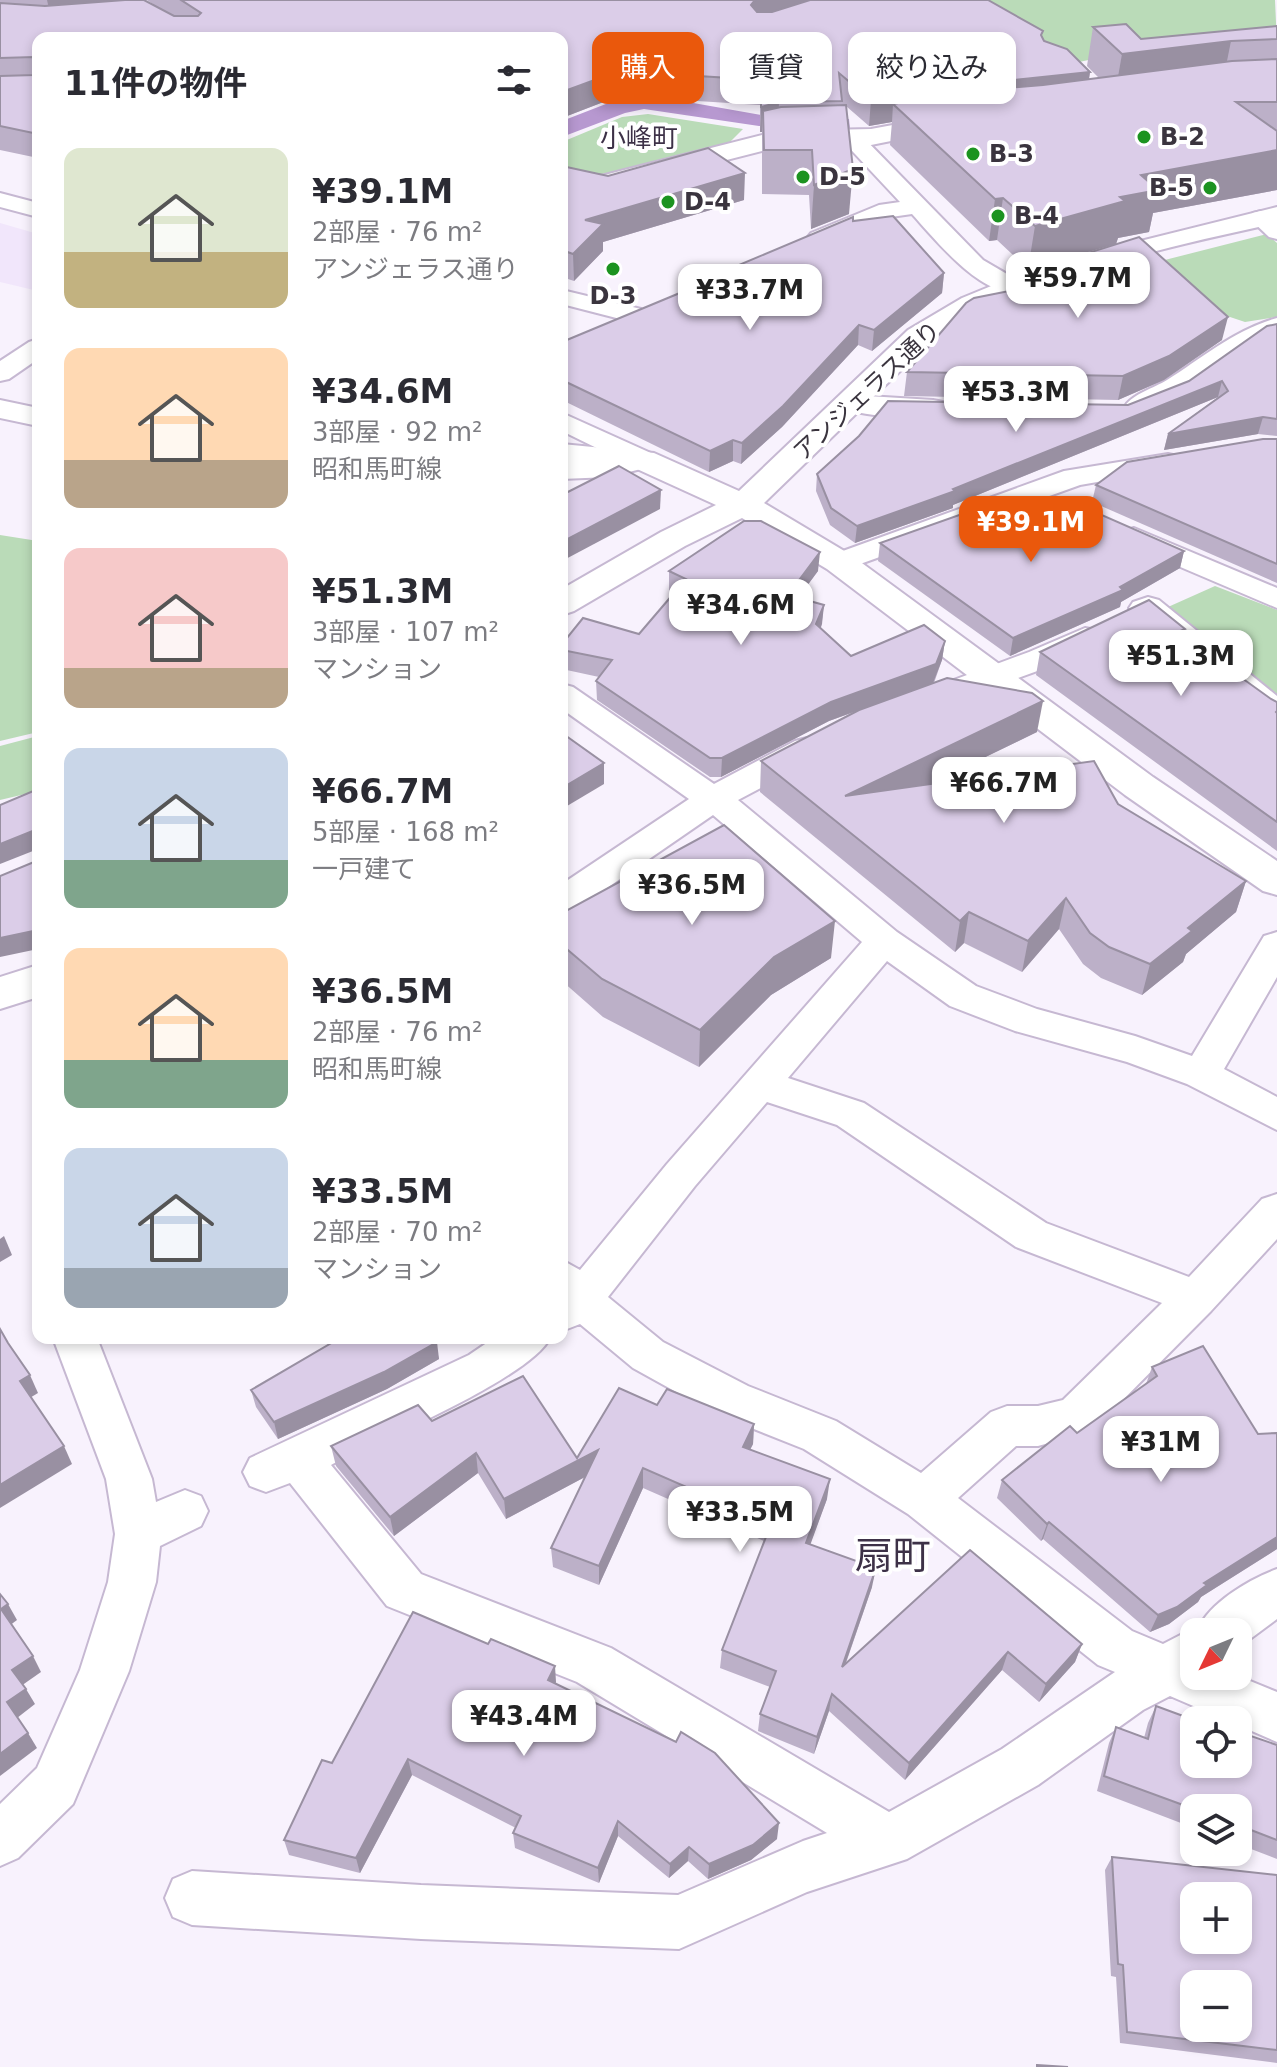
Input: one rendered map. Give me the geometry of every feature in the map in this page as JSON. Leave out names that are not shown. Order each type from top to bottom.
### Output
[{"type":"street","points":[[568,182],[589,187],[778,139],[851,138],[967,121]]},
{"type":"street","points":[[851,138],[974,265],[1010,286]]},
{"type":"street","points":[[0,200],[32,208]]},
{"type":"street","points":[[802,245],[887,210],[916,207]]},
{"type":"street","name":"アンジェラス通り","points":[[568,600],[673,539],[743,505],[919,336],[952,313],[1010,286],[1062,268],[1272,221]]},
{"type":"street","points":[[568,298],[632,314]]},
{"type":"street","points":[[590,334],[661,303]]},
{"type":"street","points":[[1139,466],[1123,421],[1252,335],[1277,326]]},
{"type":"street","points":[[0,373],[32,351]]},
{"type":"street","points":[[851,403],[960,409]]},
{"type":"street","points":[[0,409],[32,416]]},
{"type":"street","points":[[568,424],[743,505],[839,562],[1139,786],[1277,881]]},
{"type":"street","points":[[568,454],[643,460]]},
{"type":"street","points":[[839,562],[1074,477],[1198,458]]},
{"type":"street","points":[[568,471],[609,469],[643,460]]},
{"type":"street","points":[[1034,490],[1075,509]]},
{"type":"street","points":[[1115,528],[1277,599]]},
{"type":"street","points":[[895,712],[993,678],[1148,606],[1277,713]]},
{"type":"street","points":[[568,698],[714,798],[884,941],[963,996],[1028,1021],[1135,1050],[1201,1074],[1277,1115]]},
{"type":"street","points":[[568,897],[714,798],[828,739]]},
{"type":"street","points":[[884,941],[763,1083],[568,1297],[648,1355],[732,1400],[820,1435],[924,1499],[1115,1648],[1180,1662]]},
{"type":"street","points":[[1201,1074],[1277,945]]},
{"type":"street","points":[[0,993],[32,983]]},
{"type":"street","points":[[763,1083],[792,1097],[850,1114],[1031,1235],[1196,1298]]},
{"type":"street","points":[[924,1499],[1007,1426],[1038,1426],[1076,1417],[1196,1298],[1277,1211]]},
{"type":"street","points":[[0,1840],[55,1786],[104,1671],[132,1582],[138,1534],[129,1479],[87,1344]]},
{"type":"street","points":[[519,1344],[485,1368],[282,1466],[404,1590],[594,1665],[889,1841]]},
{"type":"street","points":[[138,1534],[185,1511]]},
{"type":"street","points":[[1240,1618],[1277,1591]]},
{"type":"street","points":[[192,1898],[421,1912],[679,1922],[803,1867],[889,1841],[1020,1767],[1125,1693],[1180,1662]]},
{"type":"street","points":[[1229,1690],[1277,1717]]},
{"type":"shaded area","points":[[606,104],[699,104],[767,116],[849,119],[850,130],[759,126],[644,109],[568,135],[568,119]]},
{"type":"shaded area","points":[[0,223],[32,232],[32,290],[0,282]]},
{"type":"green space","points":[[968,0],[1275,0],[1277,45],[1153,46],[1070,64]]},
{"type":"green space","points":[[648,114],[743,129],[728,144],[591,181],[568,175],[568,140],[622,117]]},
{"type":"green space","points":[[1267,234],[1277,243],[1277,317],[1245,322],[1203,308],[1153,263]]},
{"type":"green space","points":[[0,535],[32,540],[32,733],[0,741]]},
{"type":"green space","points":[[1215,586],[1277,610],[1277,695],[1168,607]]},
{"type":"green space","points":[[32,738],[32,792],[0,800],[0,746]]},
{"type":"building","points":[[144,0],[174,16],[198,16],[201,13],[181,0],[755,0],[751,5],[757,12],[772,12],[810,0],[988,0],[1043,31],[1044,41],[1067,49],[1090,72],[1016,80],[1016,32],[848,32],[848,81],[839,73],[842,101],[832,101],[832,32],[720,32],[720,77],[704,76],[704,32],[592,32],[592,81],[568,90],[568,32],[32,32],[32,57],[0,58],[0,3],[45,6]]},
{"type":"building","points":[[1126,24],[1141,39],[1277,26],[1277,39],[1231,41],[1122,54],[1093,27]]},
{"type":"building","points":[[1277,59],[1277,102],[1236,102],[1277,131],[1277,150],[1141,175],[1158,190],[1120,197],[1125,201],[1035,226],[1003,198],[995,199],[893,104],[1016,104],[1016,87],[1232,61]]},
{"type":"building","points":[[32,75],[32,133],[0,126],[0,76]]},
{"type":"building","points":[[846,105],[853,169],[814,185],[812,150],[764,150],[763,111],[781,107]]},
{"type":"building","points":[[708,148],[745,173],[585,220],[603,224],[573,254],[568,252],[568,167],[608,176]]},
{"type":"building","points":[[893,216],[944,273],[874,330],[859,325],[783,406],[742,443],[733,440],[710,451],[568,383],[568,340],[853,217],[853,221]]},
{"type":"building","points":[[1139,237],[1228,317],[1169,356],[1123,376],[907,372],[966,303],[974,298],[1070,279],[1053,264]]},
{"type":"building","points":[[1277,324],[1277,419],[1263,417],[1168,434],[1228,391],[1222,381],[953,489],[955,491],[857,526],[831,508],[817,474],[859,436],[888,401],[1128,405],[1189,381],[1267,326]]},
{"type":"building","points":[[1277,439],[1277,564],[1096,485],[1127,462]]},
{"type":"building","points":[[619,466],[661,490],[568,539],[568,492]]},
{"type":"building","points":[[1072,502],[1184,551],[1120,587],[1123,590],[1013,638],[880,543],[979,508],[1020,538]]},
{"type":"building","points":[[744,521],[761,521],[820,552],[788,595],[824,605],[816,624],[851,656],[924,625],[945,641],[936,664],[831,702],[722,758],[710,758],[596,681],[612,660],[568,651],[568,637],[583,618],[639,634],[686,579],[669,571]]},
{"type":"building","points":[[1149,600],[1185,629],[1178,632],[1277,702],[1277,822],[1040,652]]},
{"type":"building","points":[[947,678],[1032,693],[1043,701],[845,796],[1094,761],[1118,804],[1246,881],[1188,928],[1192,931],[1150,964],[1109,947],[1090,933],[1066,898],[1028,941],[969,912],[960,921],[761,761],[859,710]]},
{"type":"building","points":[[568,737],[604,763],[568,784]]},
{"type":"building","points":[[32,792],[32,831],[0,844],[0,805]]},
{"type":"building","points":[[724,825],[835,921],[774,957],[700,1030],[602,979],[568,950],[568,910]]},
{"type":"building","points":[[32,863],[32,931],[0,938],[0,876]]},
{"type":"building","points":[[0,1329],[30,1375],[20,1381],[64,1446],[0,1485]]},
{"type":"building","points":[[330,1344],[433,1344],[384,1372],[274,1422],[251,1390]]},
{"type":"building","points":[[1203,1346],[1258,1434],[1277,1433],[1277,1537],[1204,1583],[1207,1585],[1177,1607],[1158,1615],[1049,1522],[1047,1524],[1002,1480],[1070,1426],[1077,1433],[1157,1376],[1152,1367]]},
{"type":"building","points":[[523,1376],[577,1458],[619,1388],[657,1405],[667,1389],[754,1424],[743,1447],[830,1479],[806,1543],[876,1568],[842,1667],[970,1550],[1082,1644],[1046,1684],[1008,1652],[909,1763],[832,1694],[817,1737],[760,1714],[776,1671],[722,1650],[771,1524],[643,1468],[599,1566],[551,1548],[598,1450],[504,1499],[476,1453],[390,1517],[331,1446],[418,1405],[432,1421]]},
{"type":"building","points":[[0,1594],[8,1604],[1,1609],[33,1656],[12,1670],[26,1689],[7,1702],[28,1733],[0,1754]]},
{"type":"building","points":[[413,1612],[488,1644],[491,1639],[555,1666],[548,1680],[676,1742],[681,1732],[715,1753],[779,1823],[753,1845],[709,1864],[689,1847],[670,1864],[618,1821],[598,1868],[513,1833],[521,1816],[408,1759],[356,1858],[284,1840],[322,1760],[332,1763]]},
{"type":"building","points":[[1156,1706],[1180,1715],[1180,1778],[1252,1778],[1252,1736],[1277,1745],[1277,1840],[1252,1830],[1252,1794],[1180,1794],[1180,1804],[1104,1776],[1116,1727],[1148,1739]]},
{"type":"building","points":[[1112,1857],[1277,1875],[1277,2050],[1210,2042],[1252,2042],[1252,1970],[1180,1970],[1180,2038],[1127,2032],[1123,1965],[1118,1964]]},
{"type":"place","name":"B-2","points":[[1144,137]]},
{"type":"place","name":"B-3","points":[[973,154]]},
{"type":"place","name":"D-5","points":[[803,177]]},
{"type":"place","name":"B-5","points":[[1210,188]]},
{"type":"place","name":"D-4","points":[[668,202]]},
{"type":"place","name":"B-4","points":[[998,216]]},
{"type":"place","name":"D-3","points":[[613,269]]},
{"type":"district","name":"小峰町","points":[[639,138]]},
{"type":"district","name":"扇町","points":[[893,1556]]}]
